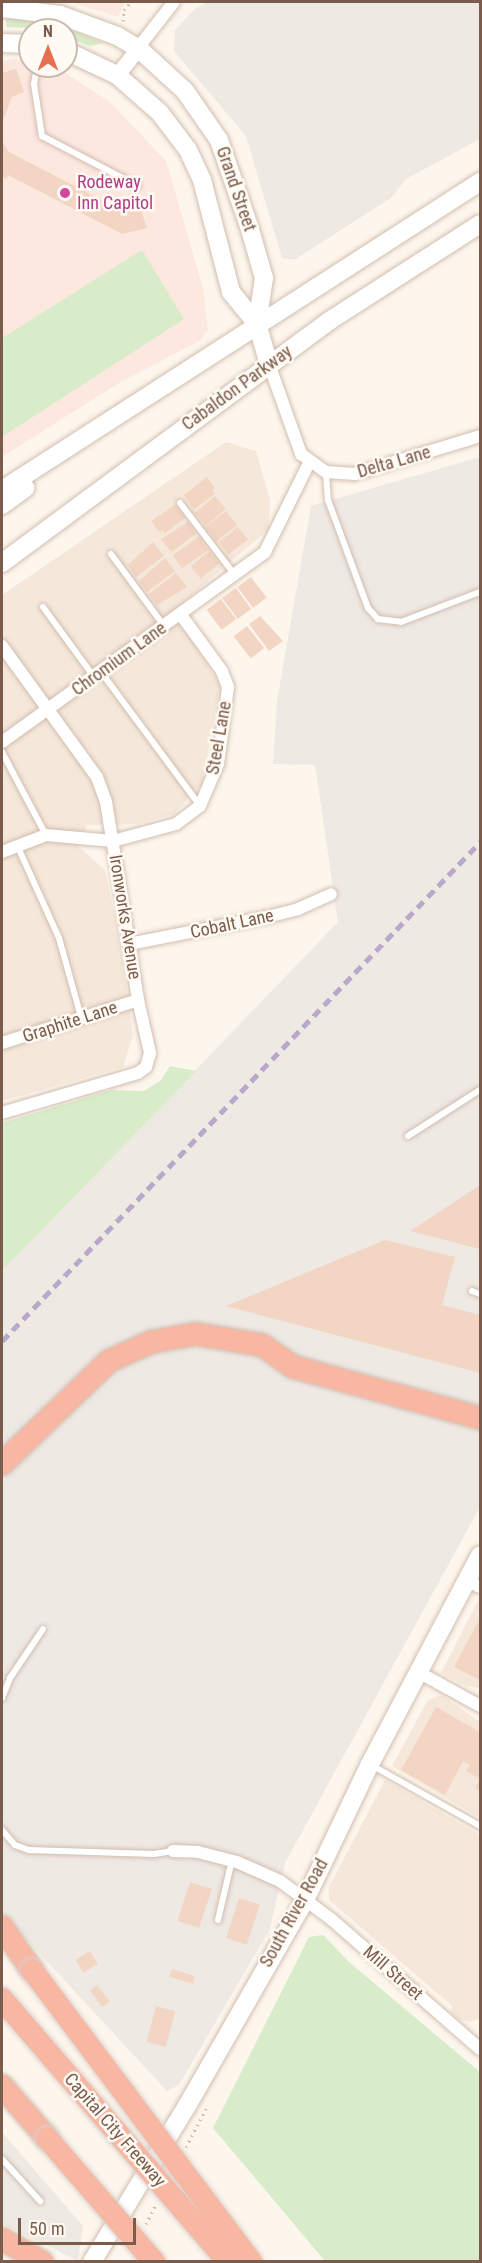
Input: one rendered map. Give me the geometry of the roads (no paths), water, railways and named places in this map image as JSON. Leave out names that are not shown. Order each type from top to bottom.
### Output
[{"type":"highway","points":[[2,1464],[72,1392],[109,1361],[151,1342],[196,1334],[222,1336],[262,1345],[294,1368],[480,1418]]},
{"type":"highway","points":[[2,1927],[251,2262]]},
{"type":"highway","points":[[2,1937],[32,1970]]},
{"type":"highway","name":"Capital City Freeway","points":[[2,1999],[228,2262]]},
{"type":"highway","points":[[2,2086],[154,2262]]},
{"type":"highway","points":[[2,2099],[47,2138]]},
{"type":"highway","points":[[2,2239],[42,2262]]},
{"type":"main road","name":"Grand Street","points":[[9,6],[61,12],[138,48],[185,91],[219,140],[264,278],[257,324]]},
{"type":"main road","points":[[2,43],[18,44]]},
{"type":"main road","name":"Grand Street","points":[[78,57],[117,75],[160,113],[188,150],[205,190],[231,292],[257,324],[269,364]]},
{"type":"main road","points":[[2,490],[480,182]]},
{"type":"main road","name":"Cabaldon Parkway","points":[[2,563],[269,364],[382,284],[480,224]]},
{"type":"main road","points":[[2,505],[31,482],[41,464]]},
{"type":"main road","name":"South River Road","points":[[92,2262],[187,2106],[306,1898],[370,1764],[420,1673],[474,1584],[480,1555]]},
{"type":"street","points":[[117,75],[174,2]]},
{"type":"street","points":[[269,364],[301,454],[309,463]]},
{"type":"street","name":"Delta Lane","points":[[309,463],[326,472],[356,474],[480,436]]},
{"type":"street","name":"Chromium Lane","points":[[2,742],[236,575],[275,538],[309,463]]},
{"type":"street","name":"Steel Lane","points":[[2,852],[16,844],[46,835],[112,841],[176,824],[200,806],[218,764],[228,687],[222,671],[181,615]]},
{"type":"street","name":"Ironworks Avenue","points":[[2,646],[97,777],[112,841],[138,1000],[150,1048],[146,1067],[138,1073],[2,1113]]},
{"type":"street","name":"Cobalt Lane","points":[[129,945],[267,918],[331,894]]},
{"type":"street","name":"Graphite Lane","points":[[2,1043],[82,1020],[138,1000]]},
{"type":"street","points":[[420,1673],[480,1706]]},
{"type":"street","name":"Mill Street","points":[[173,1851],[198,1852],[232,1860],[280,1881],[306,1898],[478,2043]]},
{"type":"lane","points":[[34,78],[33,84],[42,136],[138,186]]},
{"type":"lane","points":[[326,472],[328,500],[368,608],[378,620],[401,622],[480,592]]},
{"type":"lane","points":[[180,503],[236,575]]},
{"type":"lane","points":[[111,554],[164,627]]},
{"type":"lane","points":[[43,607],[200,806]]},
{"type":"lane","points":[[2,752],[46,835]]},
{"type":"lane","points":[[16,844],[59,938],[82,1020]]},
{"type":"lane","points":[[408,1136],[480,1090]]},
{"type":"lane","points":[[472,1291],[480,1294]]},
{"type":"lane","points":[[2,1698],[43,1629]]},
{"type":"lane","points":[[370,1764],[480,1826]]},
{"type":"lane","points":[[2,1830],[15,1845],[29,1850],[154,1854],[173,1851]]},
{"type":"lane","points":[[218,1920],[232,1860]]},
{"type":"lane","points":[[2,2159],[40,2201]]},
{"type":"railway","points":[[2,1341],[480,842]]},
{"type":"place","name":"Rodeway Inn Capitol","points":[[65,193]]}]
